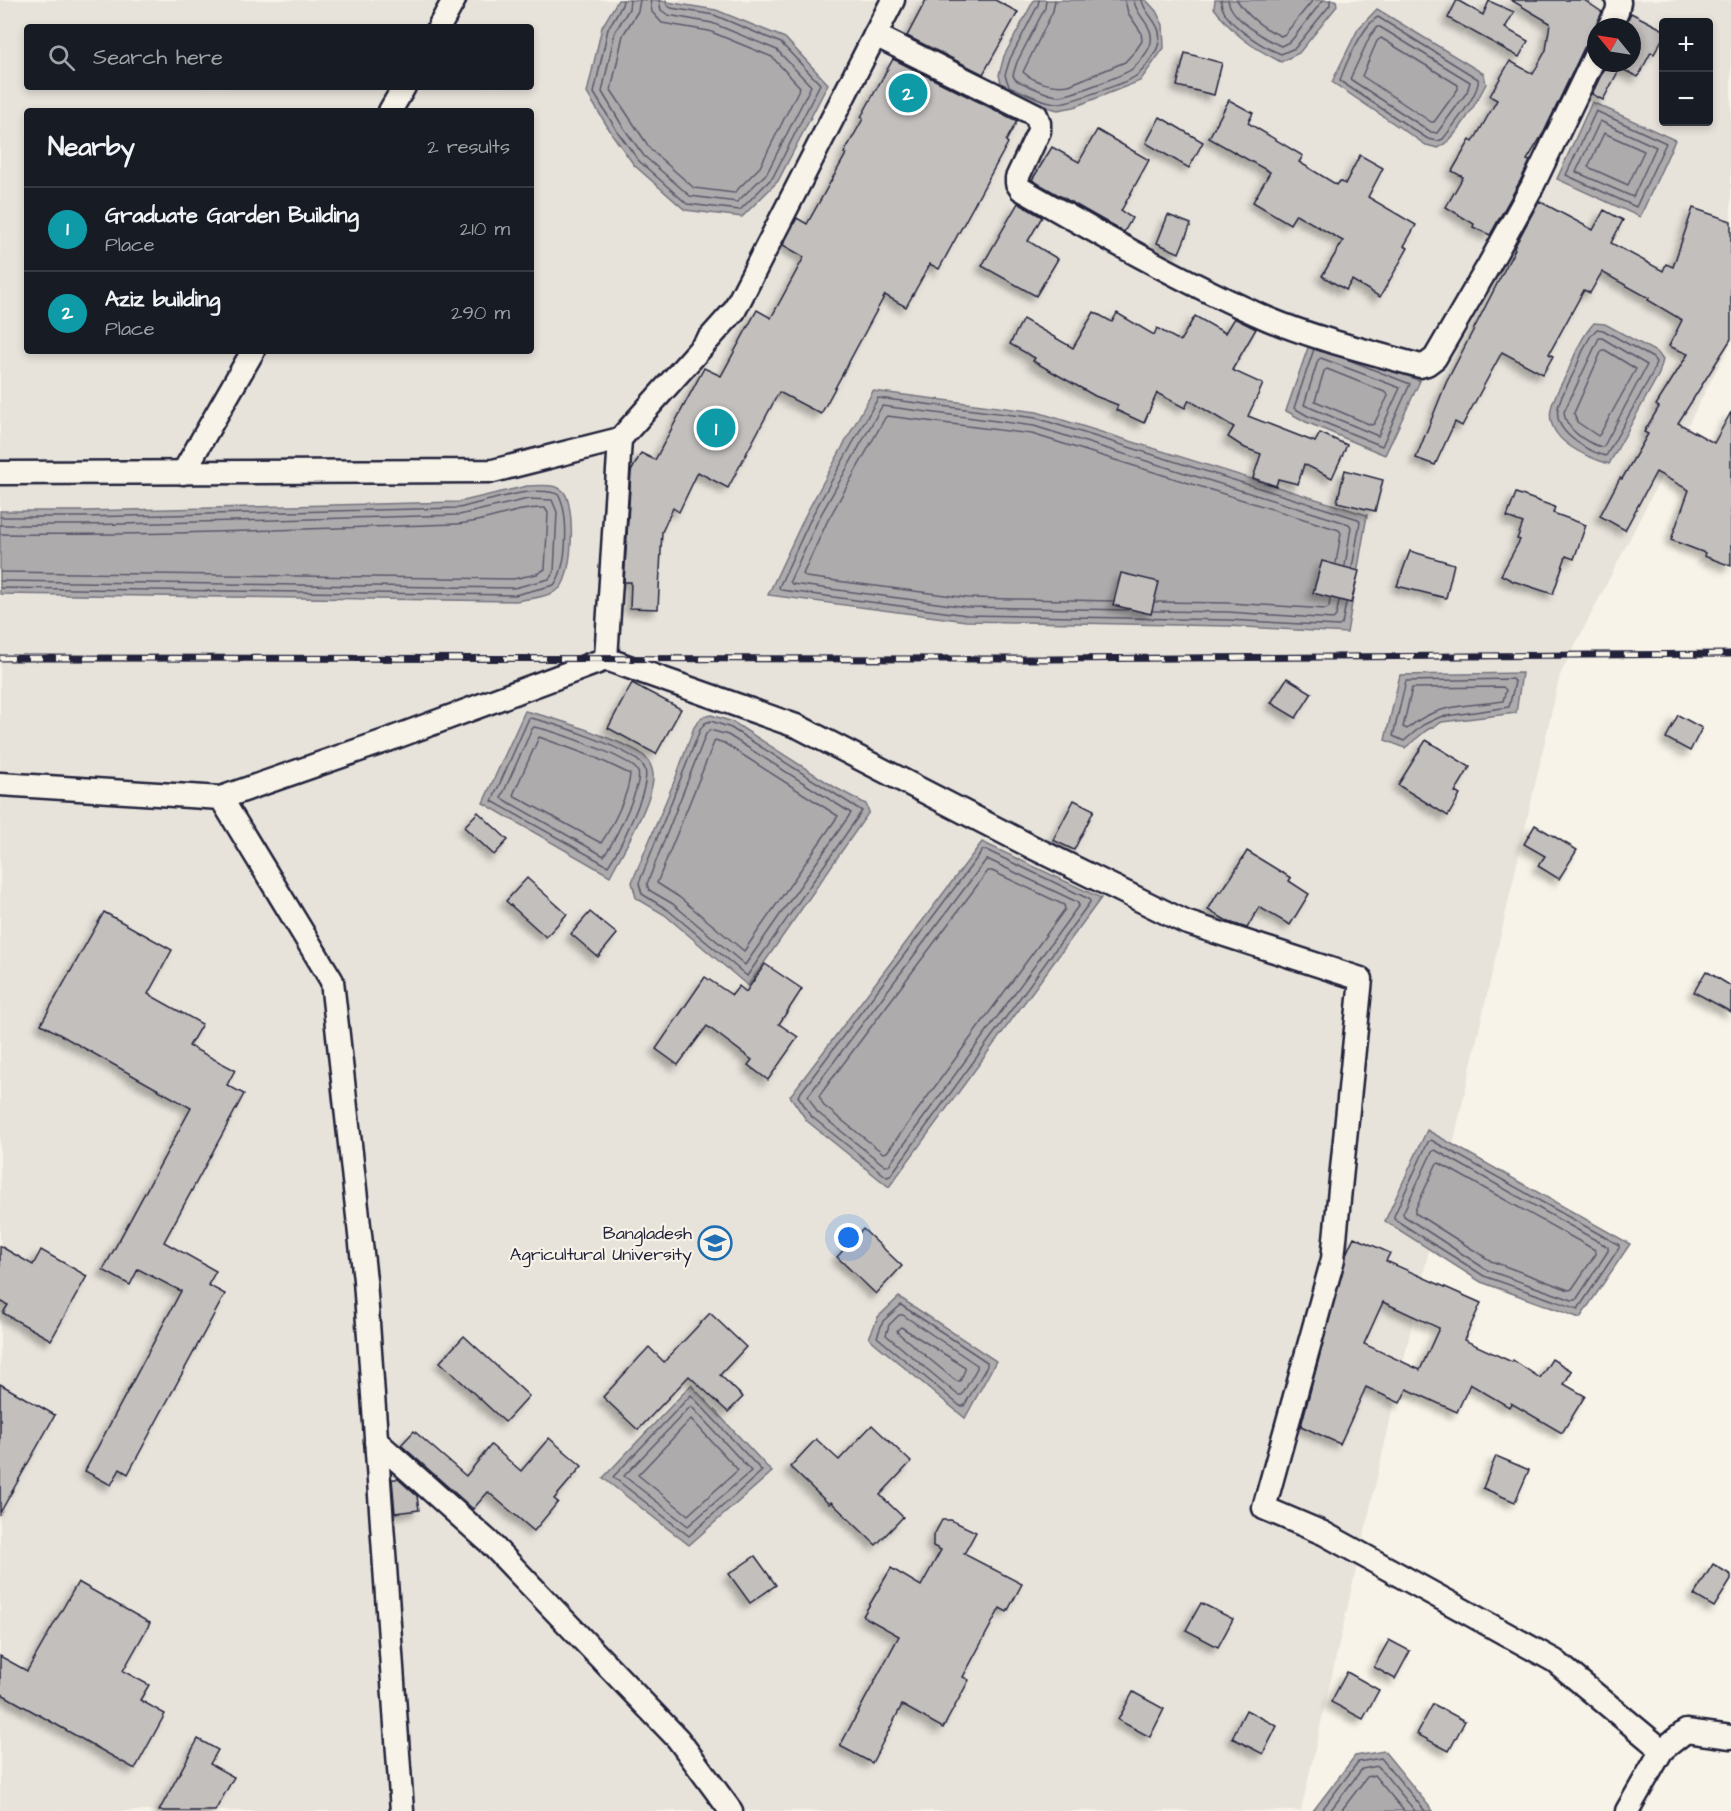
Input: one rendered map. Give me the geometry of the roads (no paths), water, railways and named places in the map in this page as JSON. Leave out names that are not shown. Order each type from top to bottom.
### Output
[{"type":"street","points":[[441,24],[454,0]]},
{"type":"street","points":[[0,473],[493,471],[620,439],[734,311],[893,0]]},
{"type":"street","points":[[1614,18],[1619,3],[1617,0]]},
{"type":"street","points":[[875,35],[1036,115],[1039,131],[1017,178],[1021,189],[1147,259],[1269,319],[1420,366],[1435,358],[1490,266],[1532,187],[1587,72]]},
{"type":"street","points":[[392,108],[402,90]]},
{"type":"street","points":[[183,473],[251,354]]},
{"type":"street","points":[[606,659],[620,439]]},
{"type":"street","points":[[0,784],[222,798],[386,741],[606,659],[799,727],[1185,922],[1361,979],[1333,1259],[1264,1508],[1323,1533],[1555,1661],[1662,1750]]},
{"type":"street","points":[[222,798],[332,981],[365,1280],[402,1811]]},
{"type":"street","points":[[376,1441],[489,1542],[678,1739],[731,1811]]},
{"type":"street","points":[[1627,1811],[1662,1750],[1686,1731],[1731,1737]]},
{"type":"water","points":[[618,0],[655,0],[716,10],[785,38],[828,84],[778,181],[742,217],[685,210],[634,165],[587,93],[602,27]]},
{"type":"water","points":[[1034,0],[1146,0],[1156,11],[1163,25],[1164,48],[1140,81],[1074,107],[1058,110],[1038,105],[1003,90],[999,75],[1004,56]]},
{"type":"water","points":[[1215,0],[1336,0],[1337,6],[1299,53],[1281,62],[1236,33],[1214,8]]},
{"type":"water","points":[[1377,9],[1484,74],[1486,84],[1471,110],[1459,129],[1438,148],[1426,145],[1332,82],[1358,29]]},
{"type":"water","points":[[1592,102],[1675,140],[1640,217],[1557,179]]},
{"type":"water","points":[[1594,323],[1605,324],[1658,353],[1663,360],[1659,374],[1609,464],[1589,457],[1569,445],[1554,430],[1551,420],[1552,404],[1582,339]]},
{"type":"water","points":[[1311,339],[1420,381],[1385,455],[1306,422],[1286,411]]},
{"type":"water","points":[[873,391],[1037,412],[1367,515],[1347,633],[1228,626],[966,621],[768,595],[807,512]]},
{"type":"water","points":[[527,486],[560,488],[567,498],[570,510],[570,555],[564,581],[556,591],[539,597],[516,601],[0,594],[0,511],[459,502]]},
{"type":"water","points":[[1522,673],[1516,713],[1442,722],[1427,730],[1405,748],[1385,740],[1400,675]]},
{"type":"water","points":[[525,711],[569,724],[632,748],[644,756],[652,768],[649,797],[610,876],[483,803]]},
{"type":"water","points":[[711,715],[733,722],[836,788],[866,804],[869,812],[748,986],[665,915],[636,898],[632,882],[676,777],[694,727],[702,717]]},
{"type":"water","points":[[982,842],[1101,898],[889,1187],[807,1121],[790,1096]]},
{"type":"water","points":[[1427,1130],[1630,1244],[1580,1318],[1481,1282],[1385,1221]]},
{"type":"water","points":[[899,1297],[996,1361],[965,1418],[869,1338],[878,1317]]},
{"type":"water","points":[[691,1385],[772,1472],[689,1545],[603,1478]]},
{"type":"water","points":[[1384,1751],[1433,1811],[1313,1811],[1355,1756]]},
{"type":"railway","points":[[0,658],[1050,659],[1731,654]]},
{"type":"place","name":"Aziz building","points":[[908,93]]},
{"type":"place","name":"Graduate Garden Building","points":[[716,428]]},
{"type":"place","name":"Bangladesh Agricultural University","points":[[715,1243]]}]
